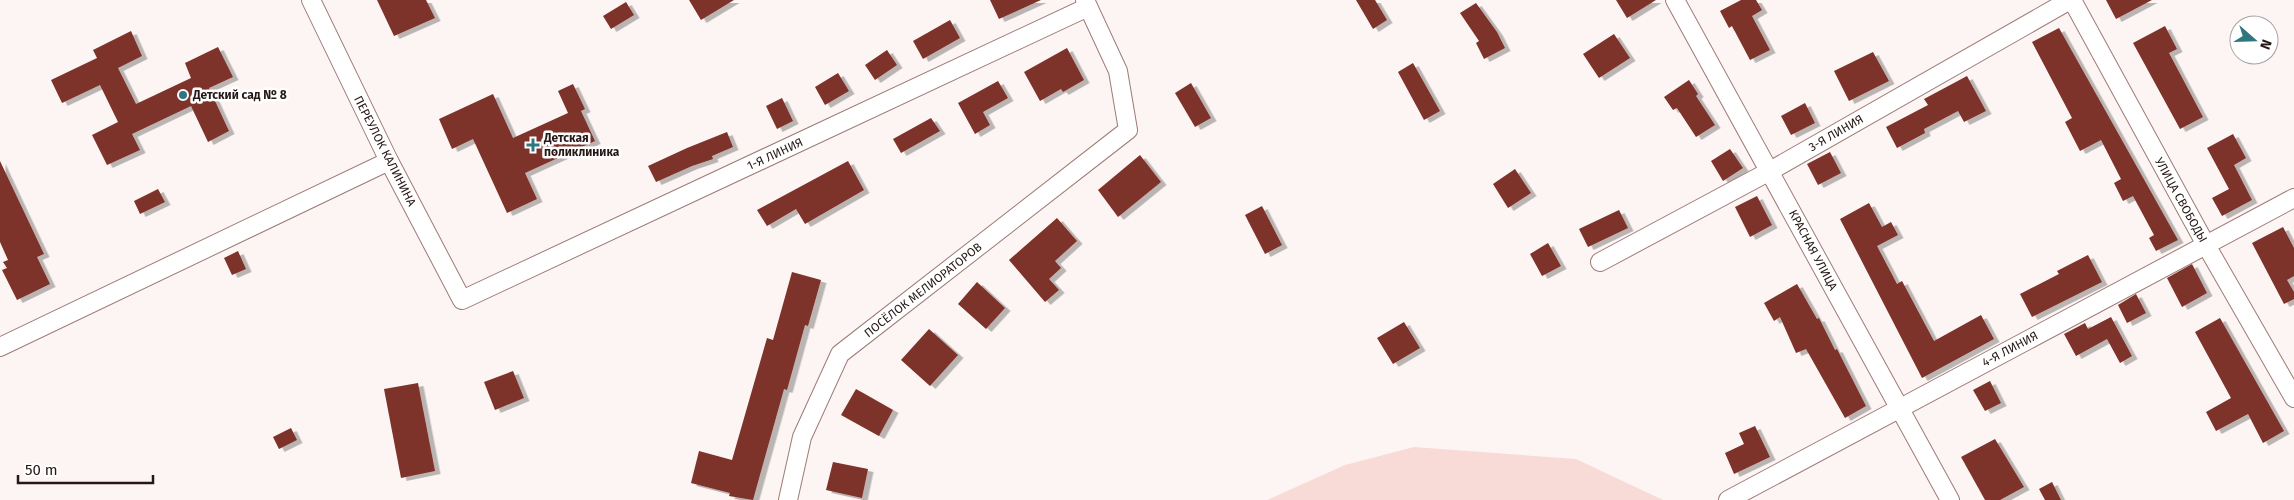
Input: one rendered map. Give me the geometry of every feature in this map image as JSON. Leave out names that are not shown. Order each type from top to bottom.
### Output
[{"type":"street","name":"ПЕРЕУЛОК КАЛИНИНА","points":[[311,0],[389,161],[462,300]]},
{"type":"street","name":"КРАСНАЯ УЛИЦА","points":[[1675,0],[1950,500]]},
{"type":"street","name":"3-Я ЛИНИЯ","points":[[1600,262],[1770,171],[2071,0]]},
{"type":"street","name":"УЛИЦА СВОБОДЫ","points":[[2071,0],[2206,245],[2294,398]]},
{"type":"street","name":"ПОСЁЛОК МЕЛИОРАТОРОВ","points":[[788,500],[802,437],[840,354],[1128,130],[1118,71],[1087,4]]},
{"type":"street","name":"1-Я ЛИНИЯ","points":[[462,300],[1087,4]]},
{"type":"street","points":[[0,347],[389,161]]},
{"type":"street","name":"4-Я ЛИНИЯ","points":[[1728,500],[2294,198]]},
{"type":"shaded area","points":[[1414,447],[1576,459],[1663,500],[1267,500],[1345,465]]},
{"type":"building","points":[[377,0],[426,0],[435,18],[394,36]]},
{"type":"building","points":[[689,0],[734,0],[701,20]]},
{"type":"building","points":[[990,0],[1041,0],[999,19]]},
{"type":"building","points":[[1356,0],[1375,0],[1387,20],[1373,29]]},
{"type":"building","points":[[1616,0],[1656,0],[1627,18]]},
{"type":"building","points":[[1741,0],[1756,0],[1762,10],[1752,16],[1770,50],[1750,60],[1732,26],[1729,28],[1720,11]]},
{"type":"building","points":[[2106,0],[2152,0],[2116,19]]},
{"type":"building","points":[[626,2],[634,15],[611,29],[603,16]]},
{"type":"building","points":[[1476,3],[1497,32],[1505,48],[1484,59],[1476,43],[1479,41],[1460,13]]},
{"type":"building","points":[[950,20],[960,38],[923,59],[913,41]]},
{"type":"building","points":[[2165,26],[2177,49],[2169,53],[2203,117],[2180,129],[2133,43]]},
{"type":"building","points":[[2059,28],[2178,240],[2156,251],[2149,238],[2154,235],[2133,196],[2123,201],[2114,183],[2121,179],[2101,140],[2080,151],[2065,122],[2072,118],[2032,42]]},
{"type":"building","name":"Детский сад № 8","points":[[131,31],[142,56],[118,68],[136,104],[191,78],[185,63],[218,47],[233,77],[209,88],[229,131],[208,142],[191,106],[132,134],[140,150],[107,165],[92,135],[118,122],[100,85],[62,103],[51,80],[97,58],[93,50]]},
{"type":"building","points":[[1614,34],[1630,58],[1599,78],[1583,54]]},
{"type":"building","points":[[1067,48],[1084,80],[1063,92],[1061,89],[1040,101],[1024,72]]},
{"type":"building","points":[[887,50],[897,65],[875,80],[865,65]]},
{"type":"building","points":[[1873,52],[1889,81],[1849,101],[1834,71]]},
{"type":"building","points":[[1413,63],[1440,111],[1424,120],[1398,72]]},
{"type":"building","points":[[838,73],[849,91],[825,105],[815,87]]},
{"type":"building","points":[[1967,76],[1986,111],[1964,122],[1958,111],[1924,129],[1925,133],[1897,148],[1886,127],[1928,105],[1924,99]]},
{"type":"building","points":[[1689,80],[1698,94],[1696,96],[1715,125],[1696,137],[1677,108],[1673,110],[1664,97]]},
{"type":"building","points":[[998,81],[1008,98],[983,112],[990,125],[975,134],[958,103]]},
{"type":"building","points":[[1191,83],[1211,118],[1195,127],[1175,93]]},
{"type":"building","name":"Детская поликлиника","points":[[573,84],[585,109],[581,111],[595,141],[525,173],[537,199],[507,213],[473,139],[452,149],[439,119],[493,94],[513,138],[568,113],[558,91]]},
{"type":"building","points":[[782,98],[793,121],[777,129],[766,106]]},
{"type":"building","points":[[1805,103],[1815,123],[1791,135],[1781,116]]},
{"type":"building","points":[[931,118],[940,131],[901,153],[893,139]]},
{"type":"building","points":[[727,132],[733,147],[712,156],[713,159],[656,182],[648,166]]},
{"type":"building","points":[[2233,134],[2246,158],[2234,165],[2252,200],[2222,216],[2212,198],[2229,189],[2207,148]]},
{"type":"building","points":[[1730,149],[1743,168],[1723,181],[1711,161]]},
{"type":"building","points":[[1830,152],[1841,173],[1818,185],[1807,164]]},
{"type":"building","points":[[1140,155],[1161,182],[1118,217],[1098,190]]},
{"type":"building","points":[[0,161],[44,254],[37,257],[50,284],[17,300],[2,270],[7,268],[3,262],[8,260],[0,242]]},
{"type":"building","points":[[848,161],[864,190],[805,224],[796,209],[767,226],[757,210]]},
{"type":"building","points":[[1515,169],[1531,193],[1508,208],[1493,184]]},
{"type":"building","points":[[158,189],[165,202],[140,214],[134,201]]},
{"type":"building","points":[[1757,196],[1772,225],[1750,237],[1735,207]]},
{"type":"building","points":[[1869,203],[1882,227],[1891,222],[1898,235],[1877,246],[1897,284],[1902,281],[1934,341],[1981,315],[1994,339],[1922,378],[1840,219]]},
{"type":"building","points":[[1262,206],[1282,245],[1265,254],[1245,215]]},
{"type":"building","points":[[1619,210],[1628,228],[1588,247],[1579,229]]},
{"type":"building","points":[[1057,218],[1077,241],[1055,261],[1061,268],[1049,279],[1059,290],[1045,302],[1009,260]]},
{"type":"building","points":[[2283,227],[2294,248],[2294,276],[2287,280],[2294,292],[2294,299],[2284,304],[2252,243]]},
{"type":"building","points":[[1548,243],[1561,266],[1542,276],[1530,254]]},
{"type":"building","points":[[238,251],[246,269],[232,275],[224,258]]},
{"type":"building","points":[[2088,255],[2102,282],[2032,317],[2020,294],[2059,274],[2057,271]]},
{"type":"building","points":[[2192,264],[2207,293],[2182,307],[2167,278]]},
{"type":"building","points":[[792,272],[821,280],[808,326],[805,325],[787,390],[784,389],[753,500],[729,496],[730,493],[691,483],[699,451],[732,460],[767,338],[773,340]]},
{"type":"building","points":[[977,282],[1005,308],[986,329],[958,304]]},
{"type":"building","points":[[1797,284],[1817,319],[1819,318],[1835,350],[1837,349],[1866,406],[1845,418],[1806,349],[1796,353],[1780,317],[1774,321],[1764,303]]},
{"type":"building","points":[[2136,294],[2146,313],[2127,323],[2118,305]]},
{"type":"building","points":[[2111,317],[2132,356],[2120,363],[2107,339],[2076,356],[2064,334],[2085,323],[2088,329]]},
{"type":"building","points":[[2220,318],[2284,431],[2263,443],[2248,414],[2216,431],[2206,412],[2231,398],[2195,332]]},
{"type":"building","points":[[1404,322],[1420,348],[1393,364],[1377,338]]},
{"type":"building","points":[[929,329],[958,355],[930,386],[901,360]]},
{"type":"building","points":[[513,371],[524,398],[495,410],[484,382]]},
{"type":"building","points":[[1990,381],[2001,403],[1985,411],[1973,390]]},
{"type":"building","points":[[418,383],[435,471],[401,478],[384,389]]},
{"type":"building","points":[[856,389],[893,410],[879,436],[841,415]]},
{"type":"building","points":[[1755,426],[1770,457],[1734,474],[1725,453],[1744,444],[1739,433]]},
{"type":"building","points":[[291,428],[297,440],[279,449],[273,437]]},
{"type":"building","points":[[1995,439],[2024,487],[2000,500],[1985,500],[1961,457]]},
{"type":"building","points":[[833,462],[868,469],[862,498],[826,490]]},
{"type":"building","points":[[2052,482],[2061,500],[2045,500],[2039,489]]},
{"type":"place","name":"Детский сад № 8","points":[[183,95]]},
{"type":"place","name":"Детская поликлиника","points":[[533,145]]}]
